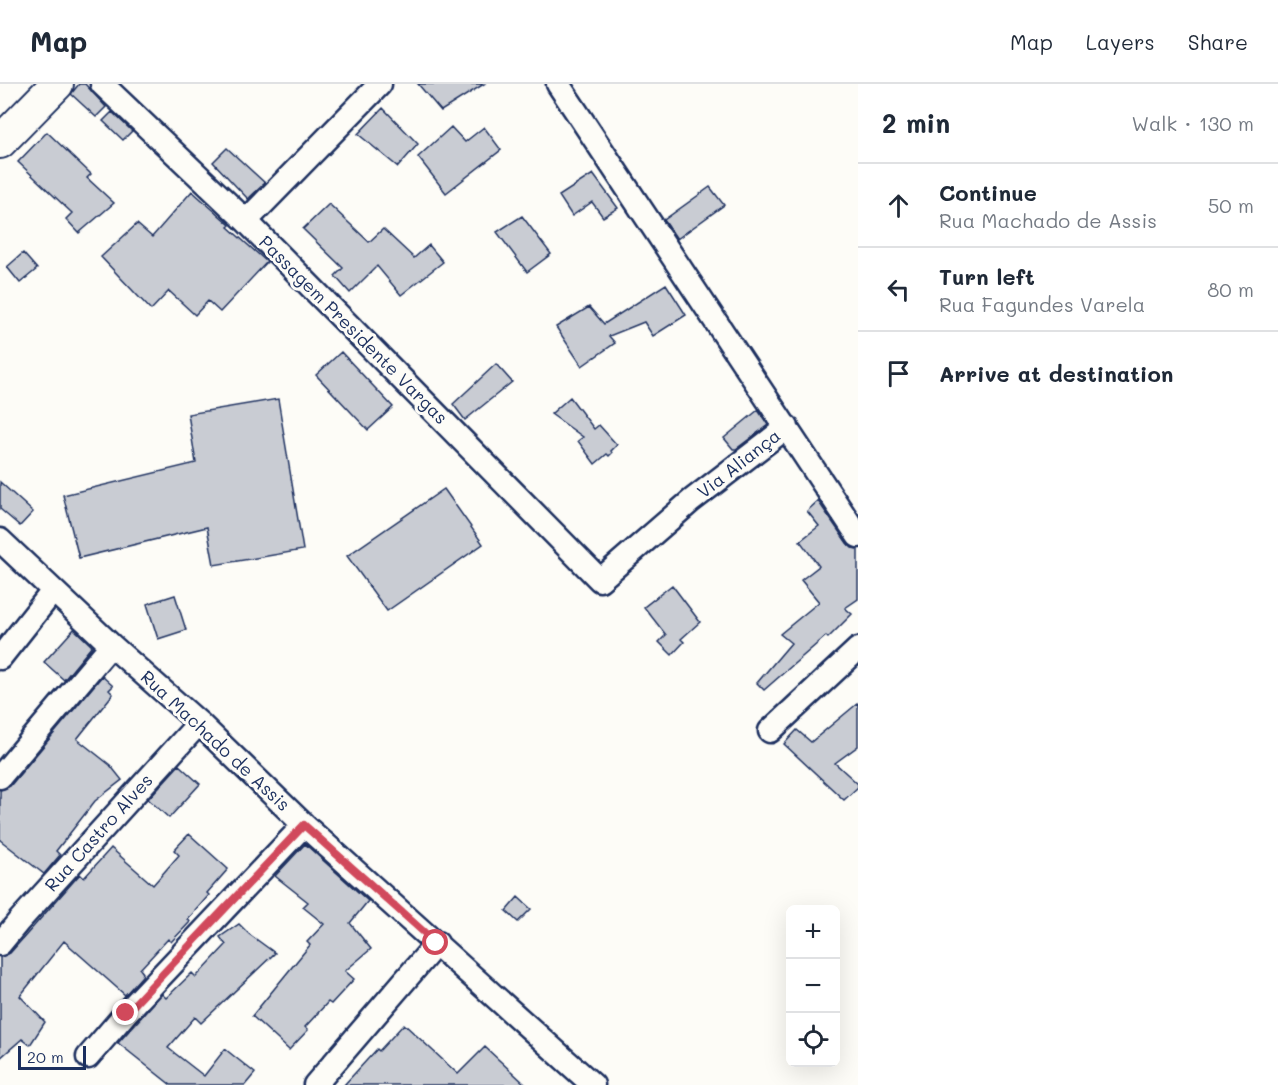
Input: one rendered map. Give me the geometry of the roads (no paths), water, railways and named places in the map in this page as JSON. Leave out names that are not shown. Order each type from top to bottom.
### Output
[{"type":"main road","points":[[0,142],[57,84]]},
{"type":"street","name":"Passagem Presidente Vargas","points":[[102,84],[246,221],[600,580]]},
{"type":"street","points":[[246,221],[380,84]]},
{"type":"street","points":[[558,84],[858,536]]},
{"type":"street","name":"Via Aliança","points":[[600,580],[691,501],[787,427]]},
{"type":"street","name":"Rua Machado de Assis","points":[[0,540],[111,645],[199,723],[304,825],[436,943],[579,1081]]},
{"type":"street","points":[[0,658],[53,591]]},
{"type":"street","points":[[0,777],[111,645]]},
{"type":"street","points":[[770,731],[858,649]]},
{"type":"street","name":"Rua Castro Alves","points":[[0,944],[199,723]]},
{"type":"street","points":[[88,1058],[126,1013],[304,825]]},
{"type":"street","points":[[315,1085],[436,943]]}]
